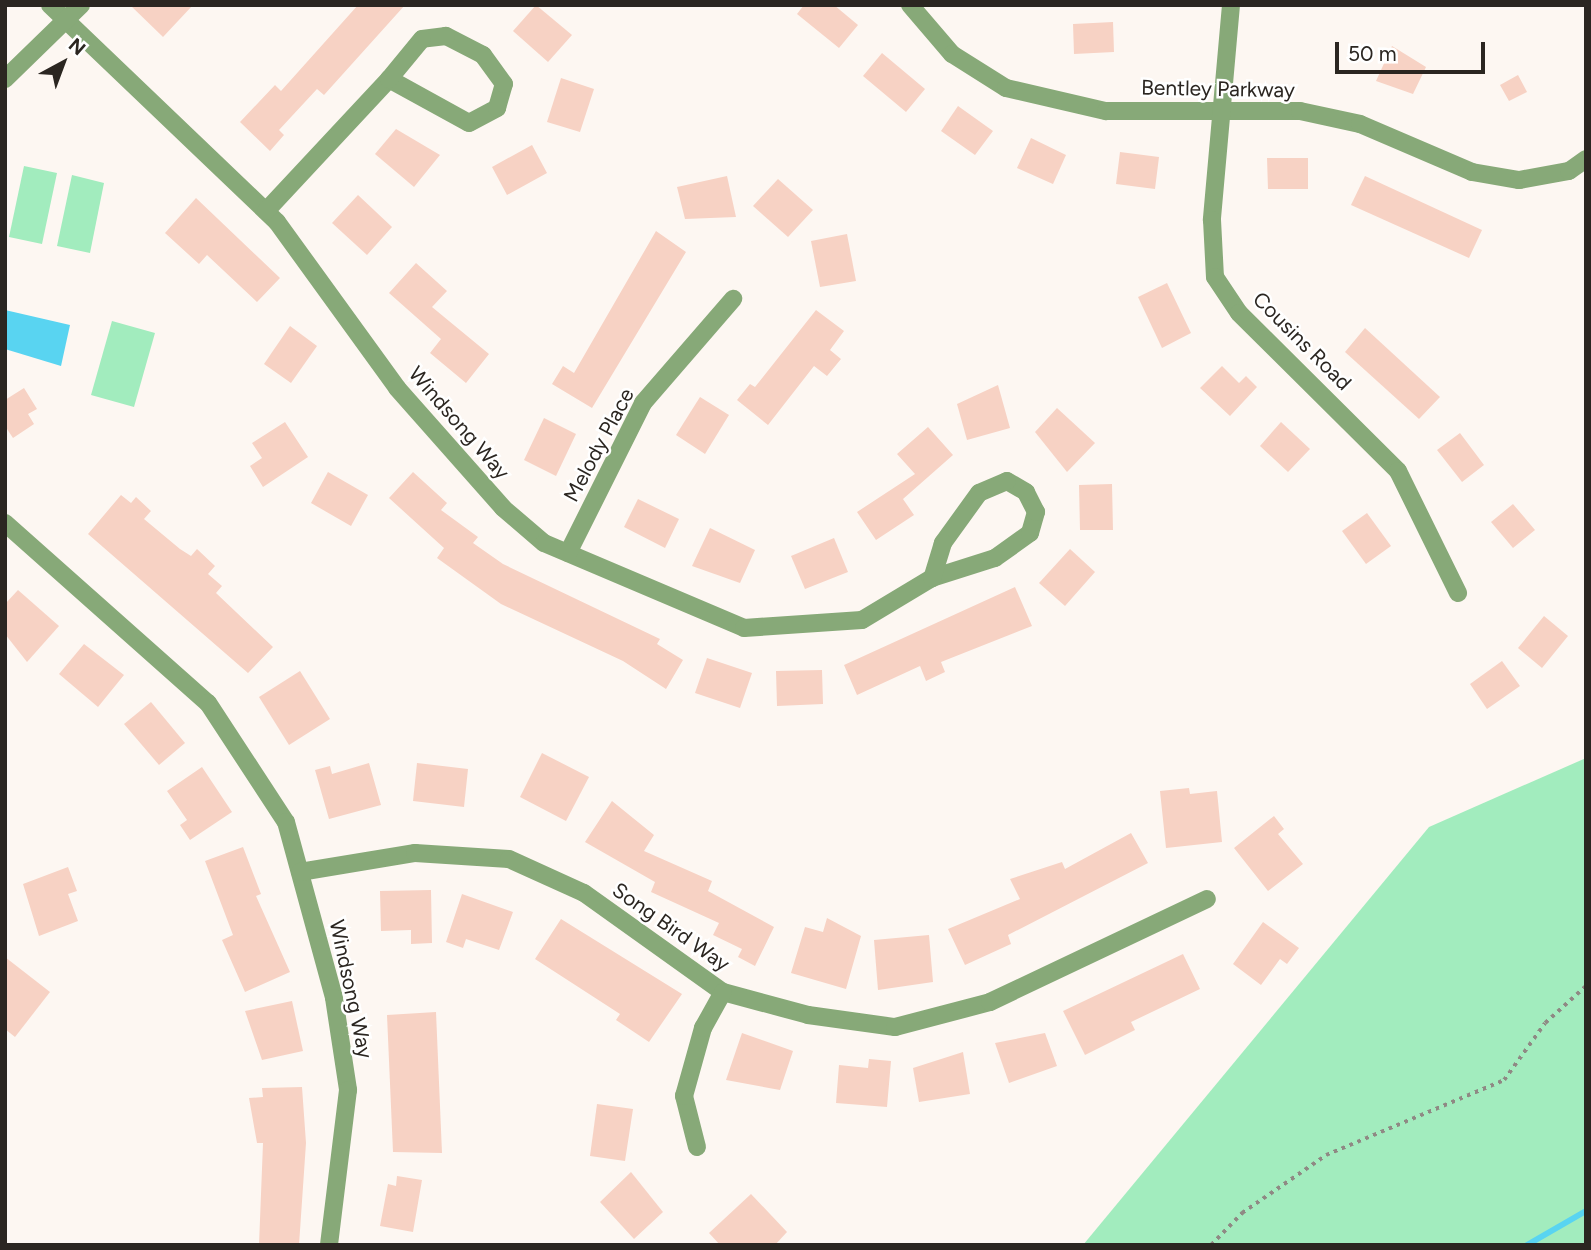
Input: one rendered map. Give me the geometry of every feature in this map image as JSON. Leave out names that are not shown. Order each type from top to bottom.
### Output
[{"type":"street","name":"Windsong Way","points":[[50,5],[266,211],[397,388],[503,508],[544,543],[744,628],[862,620],[932,578],[995,558],[1030,533],[1036,512],[1026,492],[1007,481],[979,493],[943,543],[932,578]]},
{"type":"street","points":[[5,79],[81,5]]},
{"type":"street","name":"Bentley Parkway","points":[[910,5],[952,54],[1006,88],[1106,111],[1223,108],[1300,111],[1360,124],[1472,172],[1519,180],[1569,171],[1586,159]]},
{"type":"street","name":"Cousins Road","points":[[1231,5],[1212,220],[1215,277],[1239,313],[1398,471],[1458,593]]},
{"type":"street","points":[[266,211],[389,79],[422,38],[446,36],[483,55],[504,84],[497,108],[469,123],[389,79]]},
{"type":"street","name":"Melody Place","points":[[568,554],[643,403],[733,299]]},
{"type":"street","name":"Windsong Way","points":[[5,523],[208,703],[286,822],[334,998],[348,1090],[329,1245]]},
{"type":"street","name":"Song Bird Way","points":[[300,872],[415,853],[509,859],[584,893],[723,992],[808,1015],[895,1027],[990,1002],[1207,899]]},
{"type":"street","points":[[697,1147],[684,1096],[703,1028],[723,992]]},
{"type":"path","points":[[1211,1245],[1242,1213],[1326,1155],[1504,1080],[1545,1023],[1586,986]]},
{"type":"green space","points":[[24,166],[57,173],[42,244],[9,237]]},
{"type":"green space","points":[[72,175],[104,183],[90,253],[57,246]]},
{"type":"green space","points":[[112,321],[155,333],[134,407],[91,395]]},
{"type":"green space","points":[[1586,758],[1586,1245],[1083,1245],[1429,827]]},
{"type":"water","points":[[5,310],[70,325],[61,366],[5,349]]},
{"type":"building","points":[[130,5],[193,5],[163,37]]},
{"type":"building","points":[[358,5],[405,5],[324,95],[317,89],[279,130],[284,135],[270,151],[240,122],[275,85],[281,91]]},
{"type":"building","points":[[536,5],[572,35],[548,62],[513,31]]},
{"type":"building","points":[[804,5],[834,5],[858,25],[839,48],[797,14]]},
{"type":"building","points":[[1113,22],[1114,52],[1074,54],[1073,24]]},
{"type":"building","points":[[1392,46],[1426,67],[1413,94],[1376,81]]},
{"type":"building","points":[[882,53],[925,89],[906,112],[863,76]]},
{"type":"building","points":[[1518,75],[1527,92],[1509,101],[1500,85]]},
{"type":"building","points":[[561,78],[594,89],[580,132],[547,122]]},
{"type":"building","points":[[958,106],[993,131],[975,155],[941,131]]},
{"type":"building","points":[[396,129],[440,155],[414,187],[375,154]]},
{"type":"building","points":[[1031,138],[1066,155],[1053,184],[1017,168]]},
{"type":"building","points":[[532,145],[547,173],[507,195],[492,167]]},
{"type":"building","points":[[1120,152],[1159,157],[1155,189],[1116,184]]},
{"type":"building","points":[[1267,158],[1308,158],[1308,189],[1268,189]]},
{"type":"building","points":[[727,176],[736,217],[685,219],[677,187]]},
{"type":"building","points":[[1365,176],[1482,230],[1469,258],[1351,205]]},
{"type":"building","points":[[778,179],[813,210],[788,237],[753,206]]},
{"type":"building","points":[[358,195],[392,227],[367,255],[332,223]]},
{"type":"building","points":[[196,198],[280,278],[257,302],[207,255],[199,264],[165,233]]},
{"type":"building","points":[[656,231],[686,252],[592,408],[552,384],[563,366],[574,373]]},
{"type":"building","points":[[847,234],[856,281],[820,287],[811,241]]},
{"type":"building","points":[[416,263],[447,291],[432,307],[489,354],[466,383],[430,353],[441,339],[389,293]]},
{"type":"building","points":[[1167,283],[1191,333],[1162,348],[1138,297]]},
{"type":"building","points":[[816,310],[844,331],[830,350],[841,359],[827,376],[814,366],[768,425],[737,400],[750,384],[755,387]]},
{"type":"building","points":[[290,326],[317,346],[291,383],[264,364]]},
{"type":"building","points":[[1365,328],[1440,397],[1419,419],[1345,352]]},
{"type":"building","points":[[1222,366],[1239,383],[1246,376],[1257,387],[1230,416],[1200,388]]},
{"type":"building","points":[[998,385],[1010,428],[967,440],[957,404]]},
{"type":"building","points":[[24,388],[37,409],[28,414],[34,424],[13,438],[5,426],[5,400]]},
{"type":"building","points":[[700,397],[729,415],[705,454],[676,435]]},
{"type":"building","points":[[1057,408],[1095,443],[1067,472],[1035,432]]},
{"type":"building","points":[[544,418],[576,434],[556,476],[524,460]]},
{"type":"building","points":[[285,422],[308,457],[263,487],[250,466],[262,458],[252,443]]},
{"type":"building","points":[[1281,422],[1310,449],[1288,472],[1260,446]]},
{"type":"building","points":[[928,427],[953,455],[903,499],[914,515],[876,540],[857,512],[915,474],[897,454]]},
{"type":"building","points":[[1460,433],[1484,465],[1462,482],[1437,450]]},
{"type":"building","points":[[328,472],[368,495],[351,526],[311,503]]},
{"type":"building","points":[[413,472],[447,503],[441,510],[478,537],[473,543],[503,564],[660,639],[657,644],[683,660],[666,689],[623,661],[501,604],[437,558],[444,548],[389,498]]},
{"type":"building","points":[[1112,484],[1113,530],[1080,530],[1079,485]]},
{"type":"building","points":[[121,495],[131,503],[136,497],[151,511],[144,519],[180,549],[191,556],[197,549],[215,566],[208,574],[222,586],[216,593],[273,647],[248,673],[88,534]]},
{"type":"building","points":[[638,499],[679,519],[665,548],[624,527]]},
{"type":"building","points":[[1513,504],[1535,530],[1513,548],[1491,522]]},
{"type":"building","points":[[1367,513],[1391,546],[1366,564],[1342,531]]},
{"type":"building","points":[[710,528],[755,550],[740,583],[692,566]]},
{"type":"building","points":[[834,538],[848,572],[805,589],[791,556]]},
{"type":"building","points":[[1070,549],[1095,572],[1065,606],[1039,583]]},
{"type":"building","points":[[1015,587],[1032,626],[941,662],[945,672],[926,681],[920,666],[857,695],[844,665]]},
{"type":"building","points":[[18,590],[59,626],[27,662],[5,634],[5,604]]},
{"type":"building","points":[[1544,616],[1568,636],[1542,668],[1518,648]]},
{"type":"building","points":[[84,644],[124,675],[98,707],[59,674]]},
{"type":"building","points":[[707,658],[752,673],[740,708],[695,693]]},
{"type":"building","points":[[1502,661],[1520,686],[1487,709],[1470,684]]},
{"type":"building","points":[[822,670],[823,704],[777,706],[776,671]]},
{"type":"building","points":[[300,671],[330,719],[289,745],[259,697]]},
{"type":"building","points":[[151,702],[185,743],[159,765],[124,724]]},
{"type":"building","points":[[542,753],[589,777],[566,821],[520,797]]},
{"type":"building","points":[[369,763],[381,805],[329,819],[315,770],[330,766],[332,774]]},
{"type":"building","points":[[417,763],[468,769],[464,807],[413,801]]},
{"type":"building","points":[[202,767],[232,812],[190,840],[180,825],[187,820],[167,791]]},
{"type":"building","points":[[1189,788],[1190,794],[1217,791],[1222,842],[1166,848],[1160,791]]},
{"type":"building","points":[[612,801],[654,835],[644,851],[712,881],[708,891],[774,927],[755,966],[738,957],[742,949],[713,935],[719,923],[651,892],[655,882],[585,842]]},
{"type":"building","points":[[1274,816],[1284,829],[1278,834],[1303,864],[1268,891],[1234,848]]},
{"type":"building","points":[[1131,833],[1148,863],[1008,935],[1011,944],[965,965],[948,929],[1020,899],[1010,879],[1062,862],[1065,869]]},
{"type":"building","points":[[243,847],[261,894],[256,896],[290,972],[245,992],[222,940],[233,935],[205,861]]},
{"type":"building","points":[[68,867],[77,891],[68,894],[78,921],[39,936],[23,884]]},
{"type":"building","points":[[431,890],[432,943],[411,944],[411,930],[381,931],[380,891]]},
{"type":"building","points":[[462,894],[513,912],[499,950],[466,939],[463,948],[446,942]]},
{"type":"building","points":[[827,918],[861,936],[846,989],[791,973],[805,927],[823,932]]},
{"type":"building","points":[[561,919],[682,994],[649,1042],[616,1020],[620,1014],[535,959]]},
{"type":"building","points":[[1263,922],[1299,948],[1287,964],[1280,959],[1261,985],[1233,964]]},
{"type":"building","points":[[929,935],[933,982],[878,990],[874,940]]},
{"type":"building","points":[[1183,954],[1200,989],[1131,1022],[1135,1030],[1085,1055],[1063,1011]]},
{"type":"building","points":[[5,957],[50,992],[15,1037],[5,1029]]},
{"type":"building","points":[[292,1001],[303,1051],[262,1060],[245,1011]]},
{"type":"building","points":[[436,1012],[442,1153],[393,1152],[387,1015]]},
{"type":"building","points":[[742,1033],[793,1051],[780,1090],[726,1080]]},
{"type":"building","points":[[1045,1033],[1057,1066],[1009,1083],[995,1043]]},
{"type":"building","points":[[963,1052],[970,1094],[919,1102],[913,1068]]},
{"type":"building","points":[[869,1059],[891,1061],[887,1107],[836,1103],[839,1065],[868,1068]]},
{"type":"building","points":[[302,1087],[306,1143],[299,1245],[259,1245],[263,1143],[257,1143],[249,1098],[263,1097],[262,1088]]},
{"type":"building","points":[[597,1104],[633,1109],[625,1161],[590,1156]]},
{"type":"building","points":[[631,1172],[663,1212],[634,1239],[600,1202]]},
{"type":"building","points":[[397,1176],[422,1180],[413,1232],[380,1226],[388,1184],[396,1186]]},
{"type":"building","points":[[751,1194],[787,1232],[775,1245],[720,1245],[709,1233]]},
{"type":"waterway","points":[[1527,1245],[1586,1211]]}]
